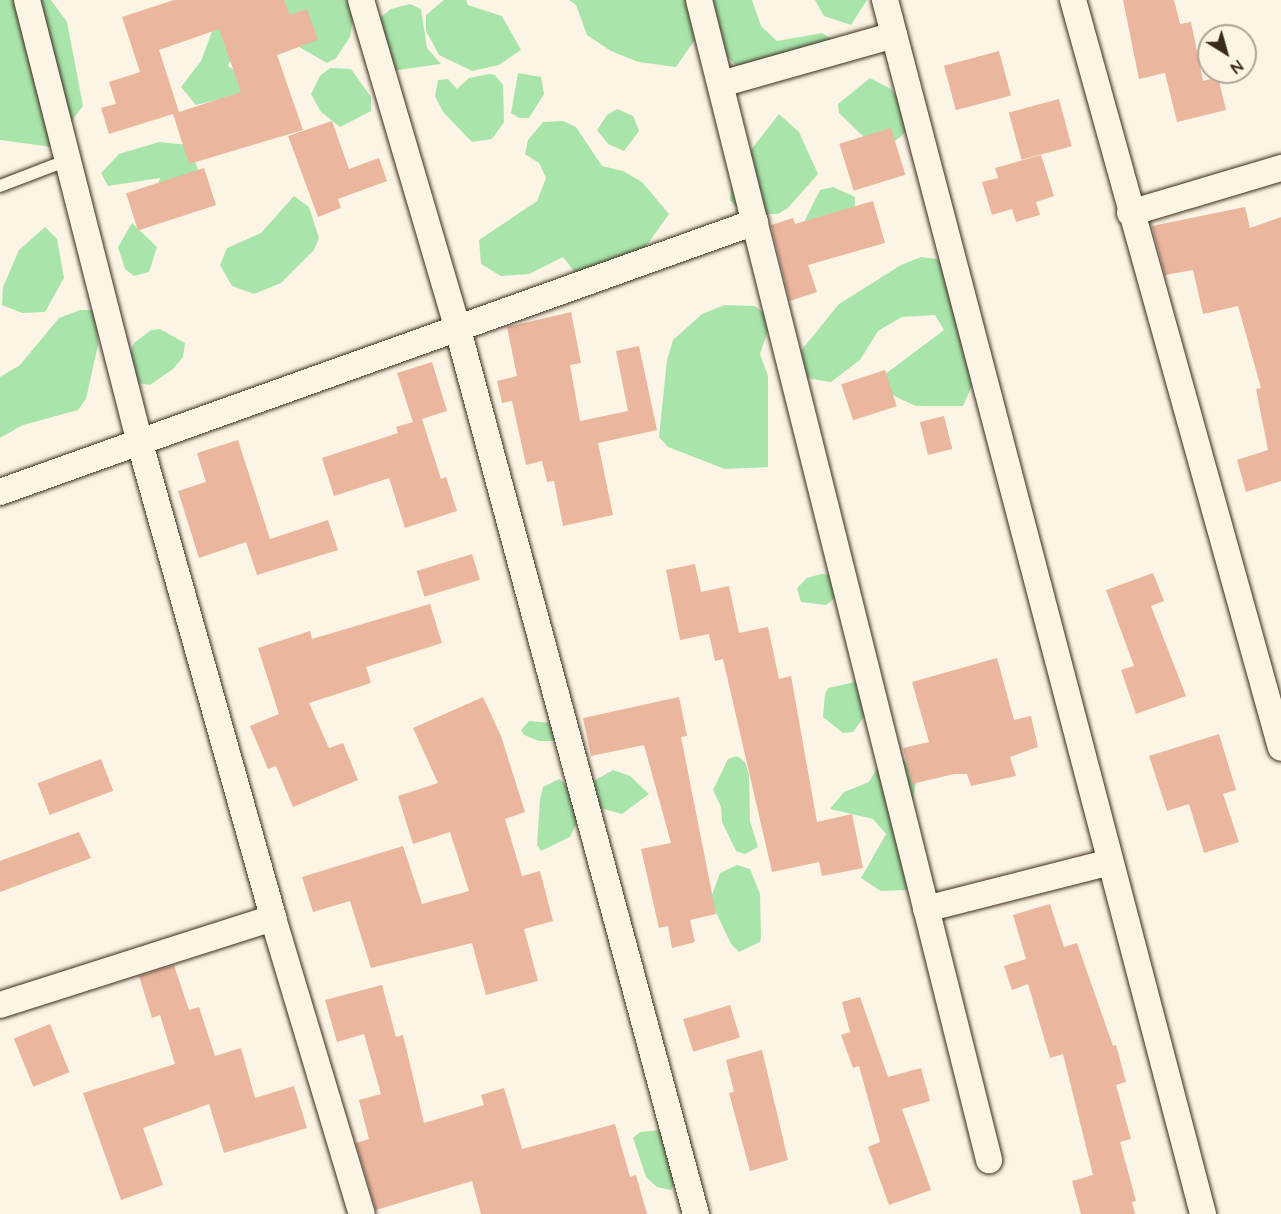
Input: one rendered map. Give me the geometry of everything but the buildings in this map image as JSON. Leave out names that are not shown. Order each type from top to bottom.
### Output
[{"type":"street","points":[[27,0],[139,440],[273,918],[362,1214]]},
{"type":"street","points":[[361,0],[458,326],[696,1214]]},
{"type":"street","points":[[699,0],[989,1160]]},
{"type":"street","points":[[885,0],[1203,1214]]},
{"type":"street","points":[[1073,0],[1130,213],[1281,748]]},
{"type":"street","points":[[721,84],[894,35]]},
{"type":"street","points":[[1130,213],[1281,168]]},
{"type":"street","points":[[0,492],[139,440],[755,222]]},
{"type":"street","points":[[926,909],[1110,862]]},
{"type":"street","points":[[0,1005],[273,918]]},
{"type":"lane","points":[[0,186],[68,160]]},
{"type":"green space","points":[[0,0],[51,0],[67,22],[83,106],[52,147],[0,140]]},
{"type":"green space","points":[[281,0],[356,0],[350,37],[336,58],[327,63],[287,40]]},
{"type":"green space","points":[[444,0],[466,0],[468,5],[502,16],[521,50],[499,65],[472,71],[439,55],[426,31],[426,15]]},
{"type":"green space","points":[[569,0],[752,0],[761,26],[777,41],[822,33],[841,45],[814,67],[794,77],[738,67],[704,36],[694,41],[676,67],[638,62],[611,51],[587,35],[576,5]]},
{"type":"green space","points":[[815,0],[867,0],[851,25],[824,16]]},
{"type":"green space","points":[[410,4],[421,9],[427,48],[441,64],[391,71],[369,66],[364,62],[367,40],[377,20],[391,9]]},
{"type":"green space","points":[[216,21],[239,42],[228,66],[246,78],[254,91],[196,105],[181,87],[201,61]]},
{"type":"green space","points":[[330,68],[351,69],[371,97],[371,111],[340,127],[321,112],[311,94],[320,76]]},
{"type":"green space","points":[[518,73],[541,77],[544,94],[529,118],[519,118],[511,113]]},
{"type":"green space","points":[[495,75],[503,85],[504,122],[492,139],[472,142],[443,112],[435,96],[438,80],[448,79],[457,89],[469,78]]},
{"type":"green space","points":[[870,78],[891,89],[910,115],[904,134],[891,144],[871,144],[839,113],[838,104]]},
{"type":"green space","points":[[617,109],[633,116],[639,131],[624,151],[608,144],[597,130],[607,115]]},
{"type":"green space","points":[[779,114],[799,132],[818,174],[788,208],[778,214],[753,214],[738,209],[730,200],[733,173]]},
{"type":"green space","points":[[563,121],[576,127],[602,166],[623,171],[642,182],[669,214],[630,269],[581,280],[563,257],[529,274],[501,276],[481,264],[479,240],[537,201],[546,178],[539,163],[525,154],[528,140],[543,122]]},
{"type":"green space","points":[[159,142],[189,145],[201,178],[157,188],[160,178],[108,186],[101,173],[119,154]]},
{"type":"green space","points":[[833,187],[855,197],[854,226],[799,232],[820,190]]},
{"type":"green space","points":[[294,196],[309,207],[319,238],[314,250],[281,283],[254,294],[232,286],[220,265],[227,248],[261,233]]},
{"type":"green space","points":[[132,223],[157,247],[149,272],[134,276],[125,269],[118,247]]},
{"type":"green space","points":[[45,227],[57,239],[64,278],[45,312],[22,313],[2,305],[3,287],[19,250]]},
{"type":"green space","points":[[921,257],[937,259],[951,271],[978,372],[963,406],[916,406],[896,397],[876,381],[944,330],[935,315],[902,317],[878,331],[860,360],[831,382],[800,377],[799,353],[839,304],[901,265]]},
{"type":"green space","points":[[724,305],[755,306],[772,319],[760,354],[768,376],[768,467],[725,469],[668,447],[659,437],[667,360],[673,340],[702,314]]},
{"type":"green space","points":[[80,310],[94,310],[97,314],[98,345],[86,399],[78,410],[23,425],[0,438],[0,377],[20,365],[59,318]]},
{"type":"green space","points":[[160,329],[185,343],[183,357],[173,369],[150,385],[138,383],[128,361],[134,343],[151,330]]},
{"type":"green space","points":[[821,574],[832,575],[839,595],[826,605],[801,602],[797,588],[807,578]]},
{"type":"green space","points":[[855,682],[864,685],[869,710],[853,732],[843,733],[823,717],[825,694],[828,688]]},
{"type":"green space","points":[[529,721],[553,723],[559,741],[539,741],[524,735],[521,730]]},
{"type":"green space","points":[[889,748],[912,767],[917,777],[911,810],[913,878],[907,890],[881,891],[861,878],[886,834],[873,819],[830,809],[844,792],[869,782]]},
{"type":"green space","points":[[737,756],[745,762],[749,775],[750,821],[758,847],[745,854],[736,851],[722,822],[721,807],[713,790],[728,759]]},
{"type":"green space","points":[[613,770],[630,776],[649,794],[622,814],[600,808],[590,783]]},
{"type":"green space","points":[[559,779],[570,788],[582,812],[570,837],[541,851],[537,845],[543,787]]},
{"type":"green space","points":[[737,865],[750,869],[760,894],[761,937],[760,942],[739,952],[731,944],[710,900],[720,873]]},
{"type":"green space","points":[[661,1130],[686,1168],[671,1190],[657,1187],[646,1177],[633,1138],[640,1132]]}]
